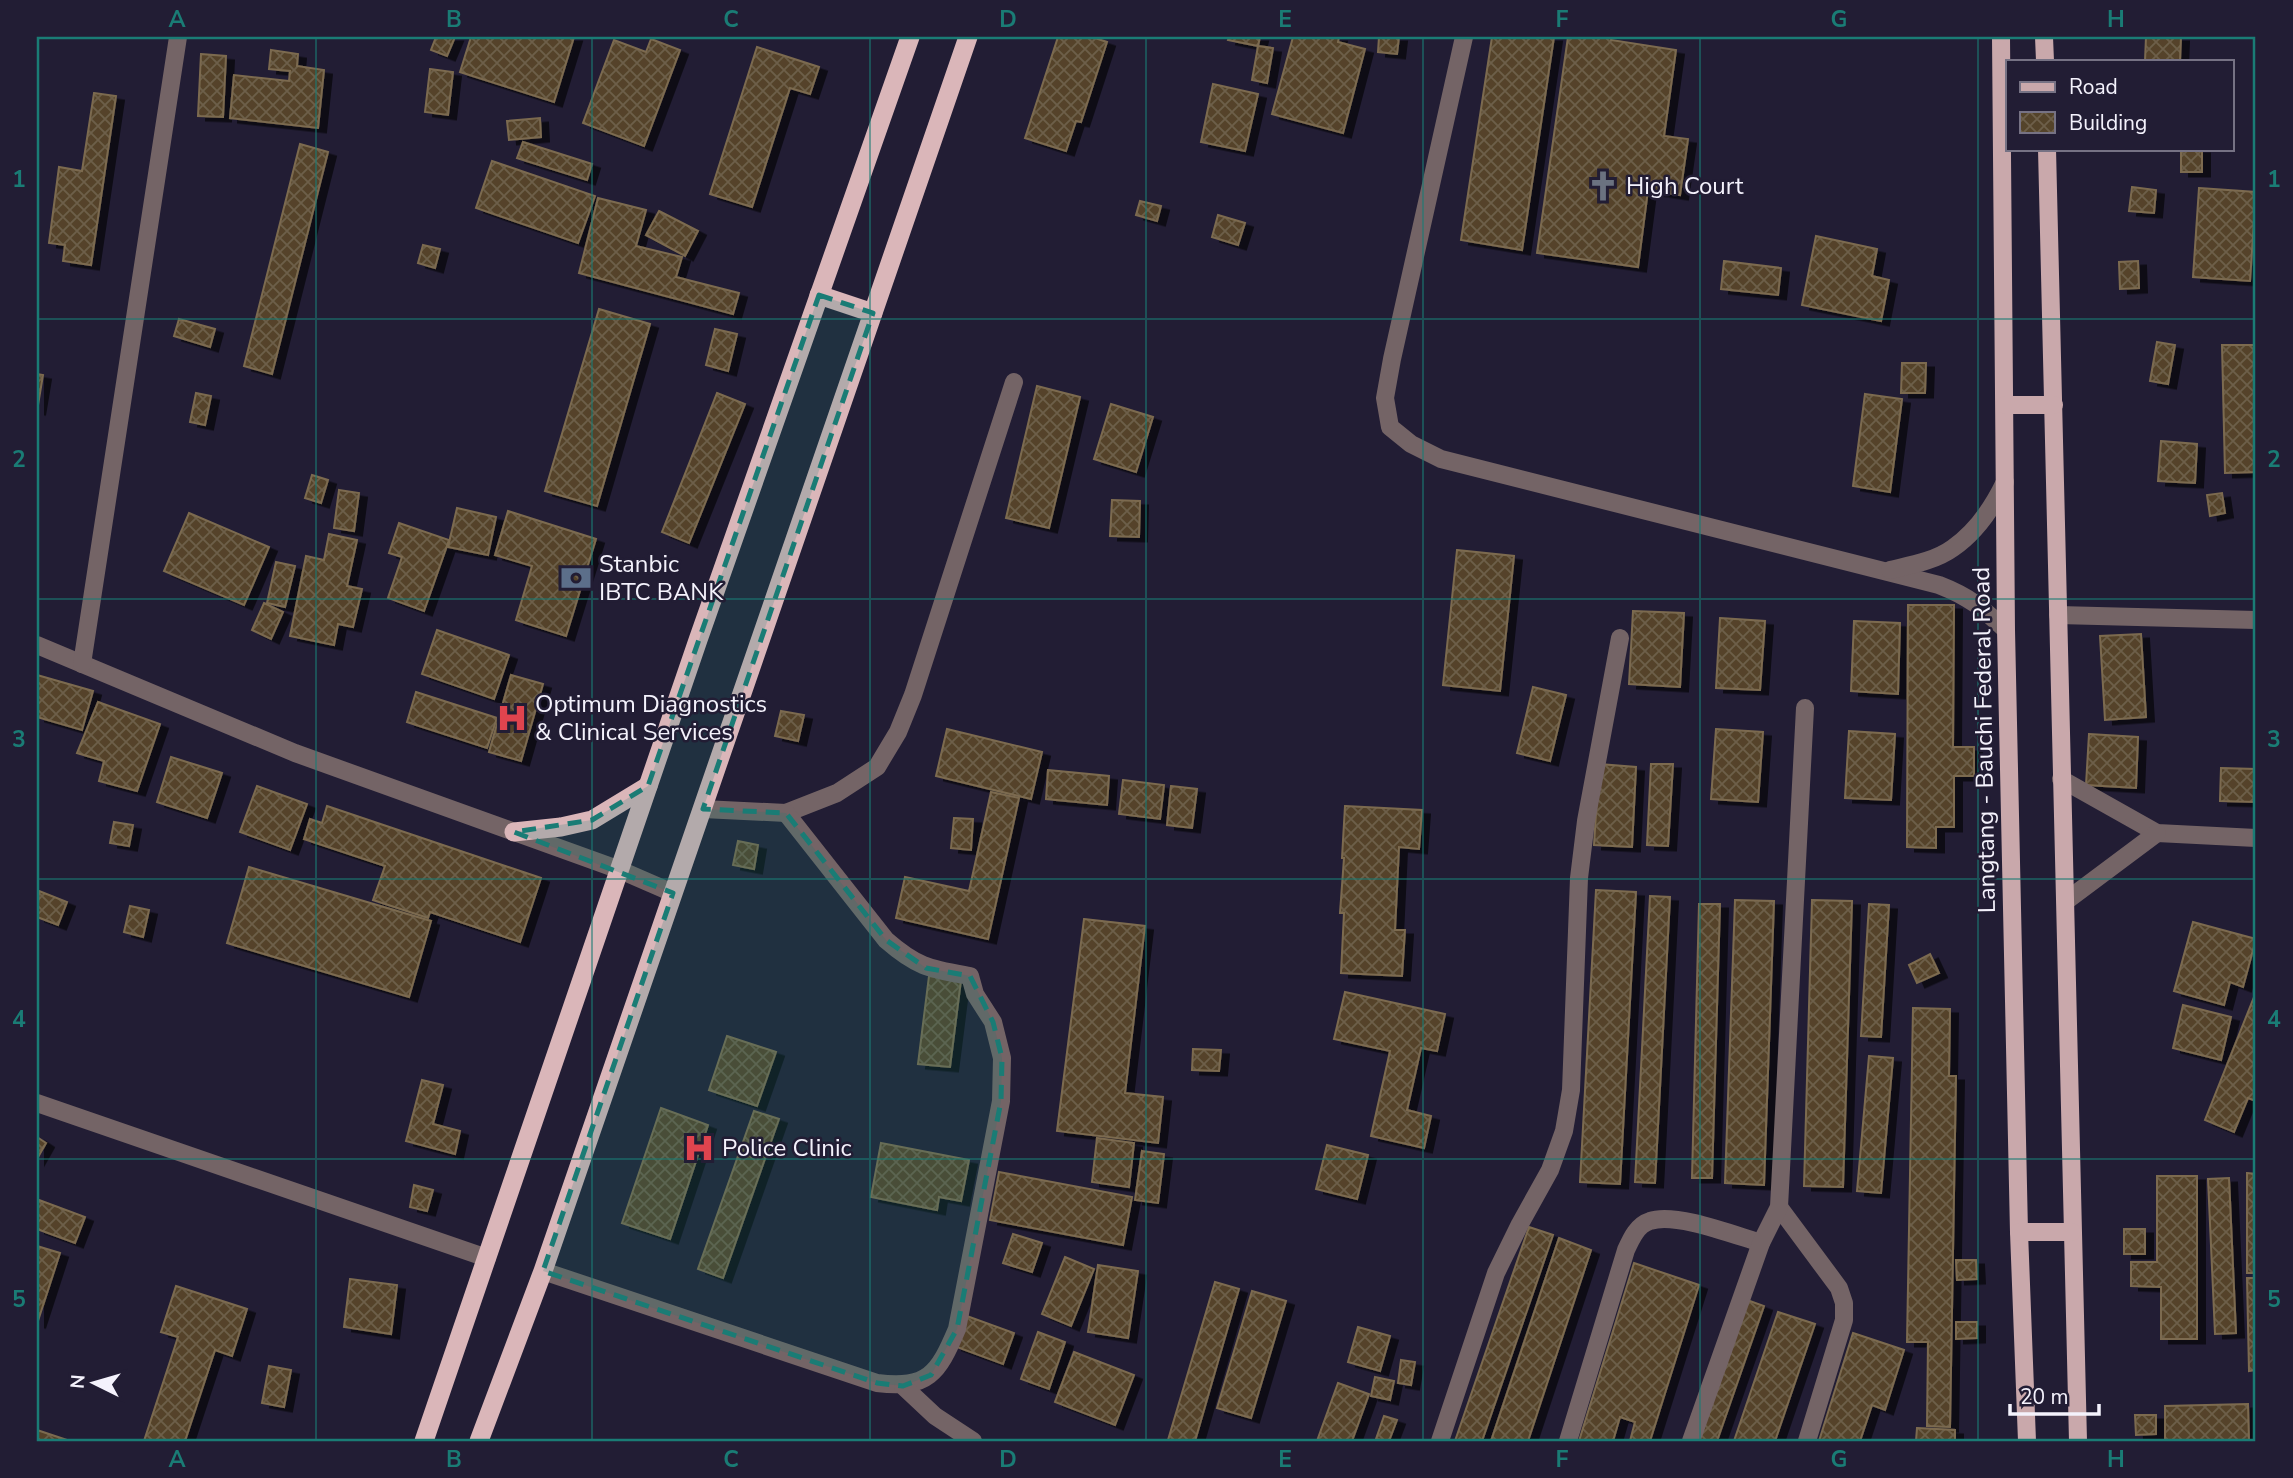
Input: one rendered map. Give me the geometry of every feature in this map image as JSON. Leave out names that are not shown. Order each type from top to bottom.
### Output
[{"type":"highway","points":[[424,1441],[648,786],[910,37]]},
{"type":"highway","points":[[479,1441],[543,1271],[968,37]]},
{"type":"highway","points":[[820,295],[873,313]]},
{"type":"highway","points":[[513,832],[561,827],[592,820],[648,786]]},
{"type":"main road","name":"Langtang - Bauchi Federal Road","points":[[2001,37],[2006,630],[2019,1232],[2027,1441]]},
{"type":"main road","points":[[2044,37],[2045,60]]},
{"type":"main road","points":[[2047,150],[2078,1441]]},
{"type":"main road","points":[[2005,405],[2054,405]]},
{"type":"main road","points":[[2019,1232],[2072,1232]]},
{"type":"street","points":[[82,664],[178,37]]},
{"type":"street","points":[[1464,37],[1392,359],[1385,398],[1390,427],[1411,444],[1441,459],[1939,585],[1965,595],[2006,630]]},
{"type":"street","points":[[703,809],[786,813],[837,793],[877,767],[898,732],[913,695],[1014,382]]},
{"type":"street","points":[[1886,571],[1928,560],[1952,549],[1977,526],[1997,499],[2005,482]]},
{"type":"street","points":[[2058,615],[2256,620]]},
{"type":"street","points":[[1440,1441],[1496,1273],[1550,1170],[1564,1130],[1571,1090],[1579,878],[1586,821],[1620,638]]},
{"type":"street","points":[[37,645],[295,753],[620,870],[673,892]]},
{"type":"street","points":[[1691,1441],[1762,1243],[1779,1207],[1805,708]]},
{"type":"street","points":[[2061,779],[2157,833],[2256,838]]},
{"type":"street","points":[[543,1271],[877,1383],[903,1386],[931,1375],[945,1357],[957,1329],[1002,1101],[1002,1058],[993,1023],[975,994],[970,976],[926,968],[886,940],[786,813]]},
{"type":"street","points":[[2066,901],[2157,833]]},
{"type":"street","points":[[37,1102],[487,1258]]},
{"type":"street","points":[[1779,1207],[1839,1288],[1844,1303],[1844,1320],[1807,1441]]},
{"type":"street","points":[[1568,1441],[1626,1250],[1634,1234],[1647,1222],[1669,1217],[1762,1243]]},
{"type":"street","points":[[903,1386],[935,1416],[973,1441]]},
{"type":"highlighted area","points":[[819,295],[873,313],[703,809],[786,813],[886,940],[926,968],[970,976],[993,1022],[1002,1058],[1001,1101],[957,1329],[931,1375],[903,1386],[877,1383],[543,1271],[673,893],[514,832],[592,820],[648,786]]},
{"type":"building","points":[[436,37],[455,37],[447,56],[431,50]]},
{"type":"building","points":[[471,37],[574,37],[554,102],[460,72]]},
{"type":"building","points":[[1058,37],[1092,37],[1107,42],[1081,122],[1076,121],[1066,151],[1025,138]]},
{"type":"building","points":[[1229,37],[1260,37],[1258,46],[1228,40]]},
{"type":"building","points":[[1293,37],[1339,37],[1338,42],[1365,49],[1343,133],[1272,114]]},
{"type":"building","points":[[1379,37],[1399,37],[1397,54],[1378,52]]},
{"type":"building","points":[[1492,37],[1554,37],[1522,250],[1461,240]]},
{"type":"building","points":[[1568,37],[1612,37],[1611,40],[1676,50],[1664,136],[1688,139],[1680,195],[1648,190],[1638,267],[1537,253]]},
{"type":"building","points":[[2146,37],[2181,37],[2180,60],[2145,60]]},
{"type":"building","points":[[651,39],[680,50],[644,146],[583,123],[614,40],[646,52]]},
{"type":"building","points":[[1258,46],[1273,48],[1267,83],[1252,80]]},
{"type":"building","points":[[757,47],[819,67],[810,94],[790,88],[752,207],[710,194]]},
{"type":"building","points":[[271,50],[298,54],[297,66],[324,70],[318,128],[230,118],[234,75],[289,81],[290,71],[269,69]]},
{"type":"building","points":[[201,54],[226,56],[223,117],[198,116]]},
{"type":"building","points":[[430,69],[453,72],[448,115],[425,112]]},
{"type":"building","points":[[1213,84],[1258,94],[1245,151],[1201,142]]},
{"type":"building","points":[[94,93],[116,96],[91,265],[63,261],[65,245],[49,243],[59,167],[82,171]]},
{"type":"building","points":[[540,118],[541,137],[509,140],[507,121]]},
{"type":"building","points":[[523,142],[592,164],[587,180],[517,158]]},
{"type":"building","points":[[300,144],[328,152],[272,374],[244,366]]},
{"type":"building","points":[[2181,150],[2202,150],[2202,172],[2181,172]]},
{"type":"building","points":[[492,161],[595,196],[578,243],[476,208]]},
{"type":"building","points":[[2132,187],[2156,190],[2154,213],[2129,211]]},
{"type":"building","points":[[2199,188],[2256,192],[2250,281],[2193,277]]},
{"type":"building","points":[[598,198],[646,210],[636,246],[682,257],[676,277],[739,293],[733,314],[579,273]]},
{"type":"building","points":[[1140,201],[1161,206],[1157,221],[1136,215]]},
{"type":"building","points":[[659,211],[698,231],[685,256],[646,235]]},
{"type":"building","points":[[1218,215],[1245,223],[1238,245],[1212,237]]},
{"type":"building","points":[[1816,236],[1877,249],[1872,276],[1889,280],[1881,321],[1802,305]]},
{"type":"building","points":[[423,245],[440,249],[435,268],[418,263]]},
{"type":"building","points":[[1724,261],[1781,268],[1778,295],[1721,289]]},
{"type":"building","points":[[2138,261],[2139,288],[2120,289],[2119,262]]},
{"type":"building","points":[[599,309],[650,324],[597,506],[545,491]]},
{"type":"building","points":[[179,319],[215,329],[210,347],[174,336]]},
{"type":"building","points":[[715,329],[737,334],[728,371],[706,365]]},
{"type":"building","points":[[2157,342],[2175,345],[2168,384],[2150,381]]},
{"type":"building","points":[[2222,345],[2256,345],[2256,472],[2225,473]]},
{"type":"building","points":[[1902,363],[1926,363],[1925,393],[1901,393]]},
{"type":"building","points":[[37,374],[43,375],[37,411]]},
{"type":"building","points":[[1037,386],[1080,397],[1049,528],[1006,518]]},
{"type":"building","points":[[196,393],[211,396],[205,425],[190,422]]},
{"type":"building","points":[[717,393],[745,404],[689,543],[662,532]]},
{"type":"building","points":[[1865,394],[1902,399],[1890,492],[1853,486]]},
{"type":"building","points":[[1111,404],[1153,417],[1136,472],[1094,459]]},
{"type":"building","points":[[2161,441],[2197,444],[2195,483],[2158,481]]},
{"type":"building","points":[[312,475],[328,480],[321,503],[305,498]]},
{"type":"building","points":[[339,490],[359,493],[354,531],[334,528]]},
{"type":"building","points":[[2222,493],[2225,513],[2210,516],[2207,495]]},
{"type":"building","points":[[1112,500],[1140,501],[1139,537],[1110,536]]},
{"type":"building","points":[[457,508],[496,517],[488,555],[448,547]]},
{"type":"building","points":[[508,511],[596,539],[566,636],[516,620],[532,566],[495,555]]},
{"type":"building","points":[[189,513],[269,547],[244,605],[164,571]]},
{"type":"building","points":[[399,523],[449,540],[424,611],[388,598],[402,557],[389,553]]},
{"type":"building","points":[[329,534],[357,540],[347,586],[362,589],[353,627],[338,624],[334,645],[290,636],[306,556],[324,560]]},
{"type":"building","points":[[1457,550],[1514,556],[1500,691],[1443,685]]},
{"type":"building","points":[[276,562],[295,566],[285,607],[267,603]]},
{"type":"building","points":[[264,603],[283,612],[271,639],[252,630]]},
{"type":"building","points":[[1908,605],[1954,605],[1953,747],[1974,747],[1974,776],[1954,776],[1954,827],[1936,827],[1936,848],[1907,847]]},
{"type":"building","points":[[1633,611],[1684,613],[1680,687],[1629,684]]},
{"type":"building","points":[[1720,618],[1765,621],[1760,690],[1716,688]]},
{"type":"building","points":[[1854,621],[1900,623],[1898,694],[1851,691]]},
{"type":"building","points":[[437,630],[509,655],[494,699],[422,674]]},
{"type":"building","points":[[2141,634],[2146,717],[2105,720],[2100,636]]},
{"type":"building","points":[[37,675],[93,691],[82,730],[37,717]]},
{"type":"building","points":[[511,675],[543,684],[521,761],[489,752]]},
{"type":"building","points":[[1533,687],[1566,695],[1550,761],[1517,753]]},
{"type":"building","points":[[416,692],[497,718],[487,748],[407,722]]},
{"type":"building","points":[[98,702],[160,724],[137,791],[99,781],[104,761],[77,753]]},
{"type":"building","points":[[781,711],[804,715],[798,741],[775,736]]},
{"type":"building","points":[[947,729],[1042,752],[1031,799],[936,776]]},
{"type":"building","points":[[1716,729],[1763,732],[1758,802],[1711,799]]},
{"type":"building","points":[[1849,731],[1895,734],[1891,800],[1845,798]]},
{"type":"building","points":[[2089,734],[2138,737],[2136,788],[2086,785]]},
{"type":"building","points":[[171,757],[222,773],[207,818],[157,802]]},
{"type":"building","points":[[1599,764],[1636,767],[1632,847],[1594,845]]},
{"type":"building","points":[[1651,764],[1673,764],[1668,846],[1647,845]]},
{"type":"building","points":[[2221,768],[2256,769],[2256,802],[2220,801]]},
{"type":"building","points":[[1048,770],[1109,776],[1107,805],[1046,799]]},
{"type":"building","points":[[1123,780],[1164,785],[1160,819],[1119,814]]},
{"type":"building","points":[[257,786],[307,804],[290,850],[240,832]]},
{"type":"building","points":[[1171,786],[1197,789],[1192,828],[1167,825]]},
{"type":"building","points":[[991,792],[1019,798],[988,939],[896,918],[905,877],[969,891]]},
{"type":"building","points":[[327,806],[541,878],[520,942],[430,912],[428,918],[373,900],[385,866],[304,839],[310,819],[322,823]]},
{"type":"building","points":[[1345,806],[1422,810],[1419,849],[1399,847],[1395,930],[1405,930],[1402,976],[1341,973],[1344,913],[1340,913]]},
{"type":"building","points":[[954,818],[973,819],[971,850],[951,848]]},
{"type":"building","points":[[114,822],[133,825],[129,846],[110,843]]},
{"type":"building","points":[[738,841],[758,845],[754,869],[733,865]]},
{"type":"building","points":[[249,867],[431,921],[409,997],[227,943]]},
{"type":"building","points":[[1596,890],[1636,892],[1620,1184],[1580,1182]]},
{"type":"building","points":[[39,891],[67,902],[58,925],[37,917]]},
{"type":"building","points":[[1650,896],[1670,897],[1655,1183],[1635,1182]]},
{"type":"building","points":[[1735,900],[1774,901],[1764,1185],[1725,1183]]},
{"type":"building","points":[[1812,900],[1852,901],[1843,1187],[1804,1186]]},
{"type":"building","points":[[1699,904],[1720,904],[1712,1178],[1692,1178]]},
{"type":"building","points":[[1869,904],[1889,905],[1881,1037],[1861,1036]]},
{"type":"building","points":[[130,906],[149,910],[143,937],[124,932]]},
{"type":"building","points":[[1084,919],[1145,926],[1125,1093],[1163,1097],[1158,1143],[1057,1131]]},
{"type":"building","points":[[2193,922],[2256,939],[2243,987],[2230,982],[2224,1005],[2174,991]]},
{"type":"building","points":[[1930,954],[1939,973],[1917,983],[1909,965]]},
{"type":"building","points":[[929,976],[961,980],[950,1067],[918,1064]]},
{"type":"building","points":[[1345,992],[1445,1014],[1437,1051],[1421,1048],[1407,1110],[1431,1116],[1424,1148],[1371,1136],[1390,1051],[1334,1039]]},
{"type":"building","points":[[2256,992],[2256,1101],[2248,1098],[2234,1132],[2205,1120]]},
{"type":"building","points":[[2183,1005],[2231,1017],[2221,1060],[2173,1048]]},
{"type":"building","points":[[1913,1008],[1950,1009],[1949,1076],[1956,1076],[1950,1427],[1927,1426],[1928,1342],[1907,1342]]},
{"type":"building","points":[[727,1036],[776,1052],[757,1106],[709,1090]]},
{"type":"building","points":[[1193,1049],[1221,1050],[1219,1071],[1192,1070]]},
{"type":"building","points":[[1869,1056],[1893,1058],[1881,1193],[1857,1191]]},
{"type":"building","points":[[422,1080],[443,1085],[433,1124],[460,1131],[455,1154],[406,1141]]},
{"type":"building","points":[[661,1108],[708,1125],[670,1239],[622,1223]]},
{"type":"building","points":[[754,1111],[779,1119],[723,1278],[698,1269]]},
{"type":"building","points":[[37,1137],[46,1143],[37,1159]]},
{"type":"building","points":[[1097,1138],[1134,1143],[1129,1187],[1092,1182]]},
{"type":"building","points":[[881,1143],[969,1160],[961,1201],[939,1197],[937,1210],[871,1197]]},
{"type":"building","points":[[1327,1145],[1368,1155],[1357,1199],[1316,1189]]},
{"type":"building","points":[[1142,1151],[1164,1154],[1158,1203],[1135,1200]]},
{"type":"building","points":[[999,1172],[1132,1197],[1123,1245],[990,1220]]},
{"type":"building","points":[[2247,1173],[2256,1174],[2256,1273],[2247,1273]]},
{"type":"building","points":[[2157,1176],[2197,1176],[2197,1339],[2161,1339],[2161,1287],[2131,1286],[2131,1262],[2157,1262]]},
{"type":"building","points":[[2229,1178],[2236,1333],[2215,1334],[2208,1179]]},
{"type":"building","points":[[414,1185],[433,1190],[427,1211],[410,1207]]},
{"type":"building","points":[[39,1200],[85,1217],[75,1243],[37,1229]]},
{"type":"building","points":[[1529,1227],[1553,1235],[1482,1441],[1455,1441]]},
{"type":"building","points":[[2124,1229],[2145,1229],[2145,1254],[2124,1254]]},
{"type":"building","points":[[1013,1234],[1042,1243],[1032,1272],[1003,1263]]},
{"type":"building","points":[[1559,1238],[1591,1250],[1528,1441],[1491,1441]]},
{"type":"building","points":[[37,1246],[60,1253],[37,1324]]},
{"type":"building","points":[[1065,1257],[1094,1269],[1071,1326],[1042,1314]]},
{"type":"building","points":[[1956,1260],[1976,1260],[1977,1279],[1957,1280]]},
{"type":"building","points":[[1634,1263],[1699,1285],[1650,1441],[1630,1441],[1635,1422],[1620,1417],[1613,1441],[1579,1441]]},
{"type":"building","points":[[1098,1265],[1138,1271],[1128,1338],[1088,1332]]},
{"type":"building","points":[[2247,1278],[2256,1278],[2256,1370],[2249,1371]]},
{"type":"building","points":[[350,1279],[397,1285],[391,1334],[344,1327]]},
{"type":"building","points":[[1215,1282],[1239,1289],[1195,1441],[1168,1440]]},
{"type":"building","points":[[176,1286],[247,1309],[232,1356],[215,1350],[185,1441],[144,1441],[178,1337],[161,1332]]},
{"type":"building","points":[[1252,1291],[1286,1301],[1251,1418],[1217,1408]]},
{"type":"building","points":[[1747,1300],[1764,1306],[1717,1441],[1697,1441]]},
{"type":"building","points":[[1778,1312],[1815,1324],[1775,1441],[1734,1441]]},
{"type":"building","points":[[964,1315],[1014,1333],[1003,1364],[954,1346]]},
{"type":"building","points":[[1956,1322],[1977,1322],[1977,1338],[1956,1339]]},
{"type":"building","points":[[1358,1327],[1390,1336],[1380,1371],[1348,1362]]},
{"type":"building","points":[[1038,1332],[1065,1342],[1049,1389],[1021,1379]]},
{"type":"building","points":[[1853,1333],[1904,1350],[1885,1410],[1872,1405],[1860,1441],[1819,1441]]},
{"type":"building","points":[[1074,1352],[1134,1375],[1115,1425],[1055,1402]]},
{"type":"building","points":[[1401,1360],[1415,1362],[1411,1385],[1398,1383]]},
{"type":"building","points":[[269,1366],[291,1370],[284,1407],[262,1403]]},
{"type":"building","points":[[1375,1377],[1394,1381],[1390,1400],[1371,1396]]},
{"type":"building","points":[[1338,1383],[1369,1394],[1352,1441],[1317,1441]]},
{"type":"building","points":[[2248,1404],[2249,1441],[2165,1441],[2165,1406]]},
{"type":"building","points":[[2135,1415],[2156,1415],[2156,1434],[2136,1435]]},
{"type":"building","points":[[1384,1416],[1397,1420],[1389,1441],[1376,1439]]},
{"type":"building","points":[[1917,1428],[1955,1430],[1955,1441],[1916,1441]]},
{"type":"building","points":[[37,1430],[70,1441],[37,1441]]},
{"type":"place","name":"High Court","points":[[1603,186]]},
{"type":"place","name":"Stanbic IBTC BANK","points":[[576,578]]},
{"type":"place","name":"Optimum Diagnostics & Clinical Services","points":[[512,718]]},
{"type":"place","name":"Police Clinic","points":[[699,1148]]}]
